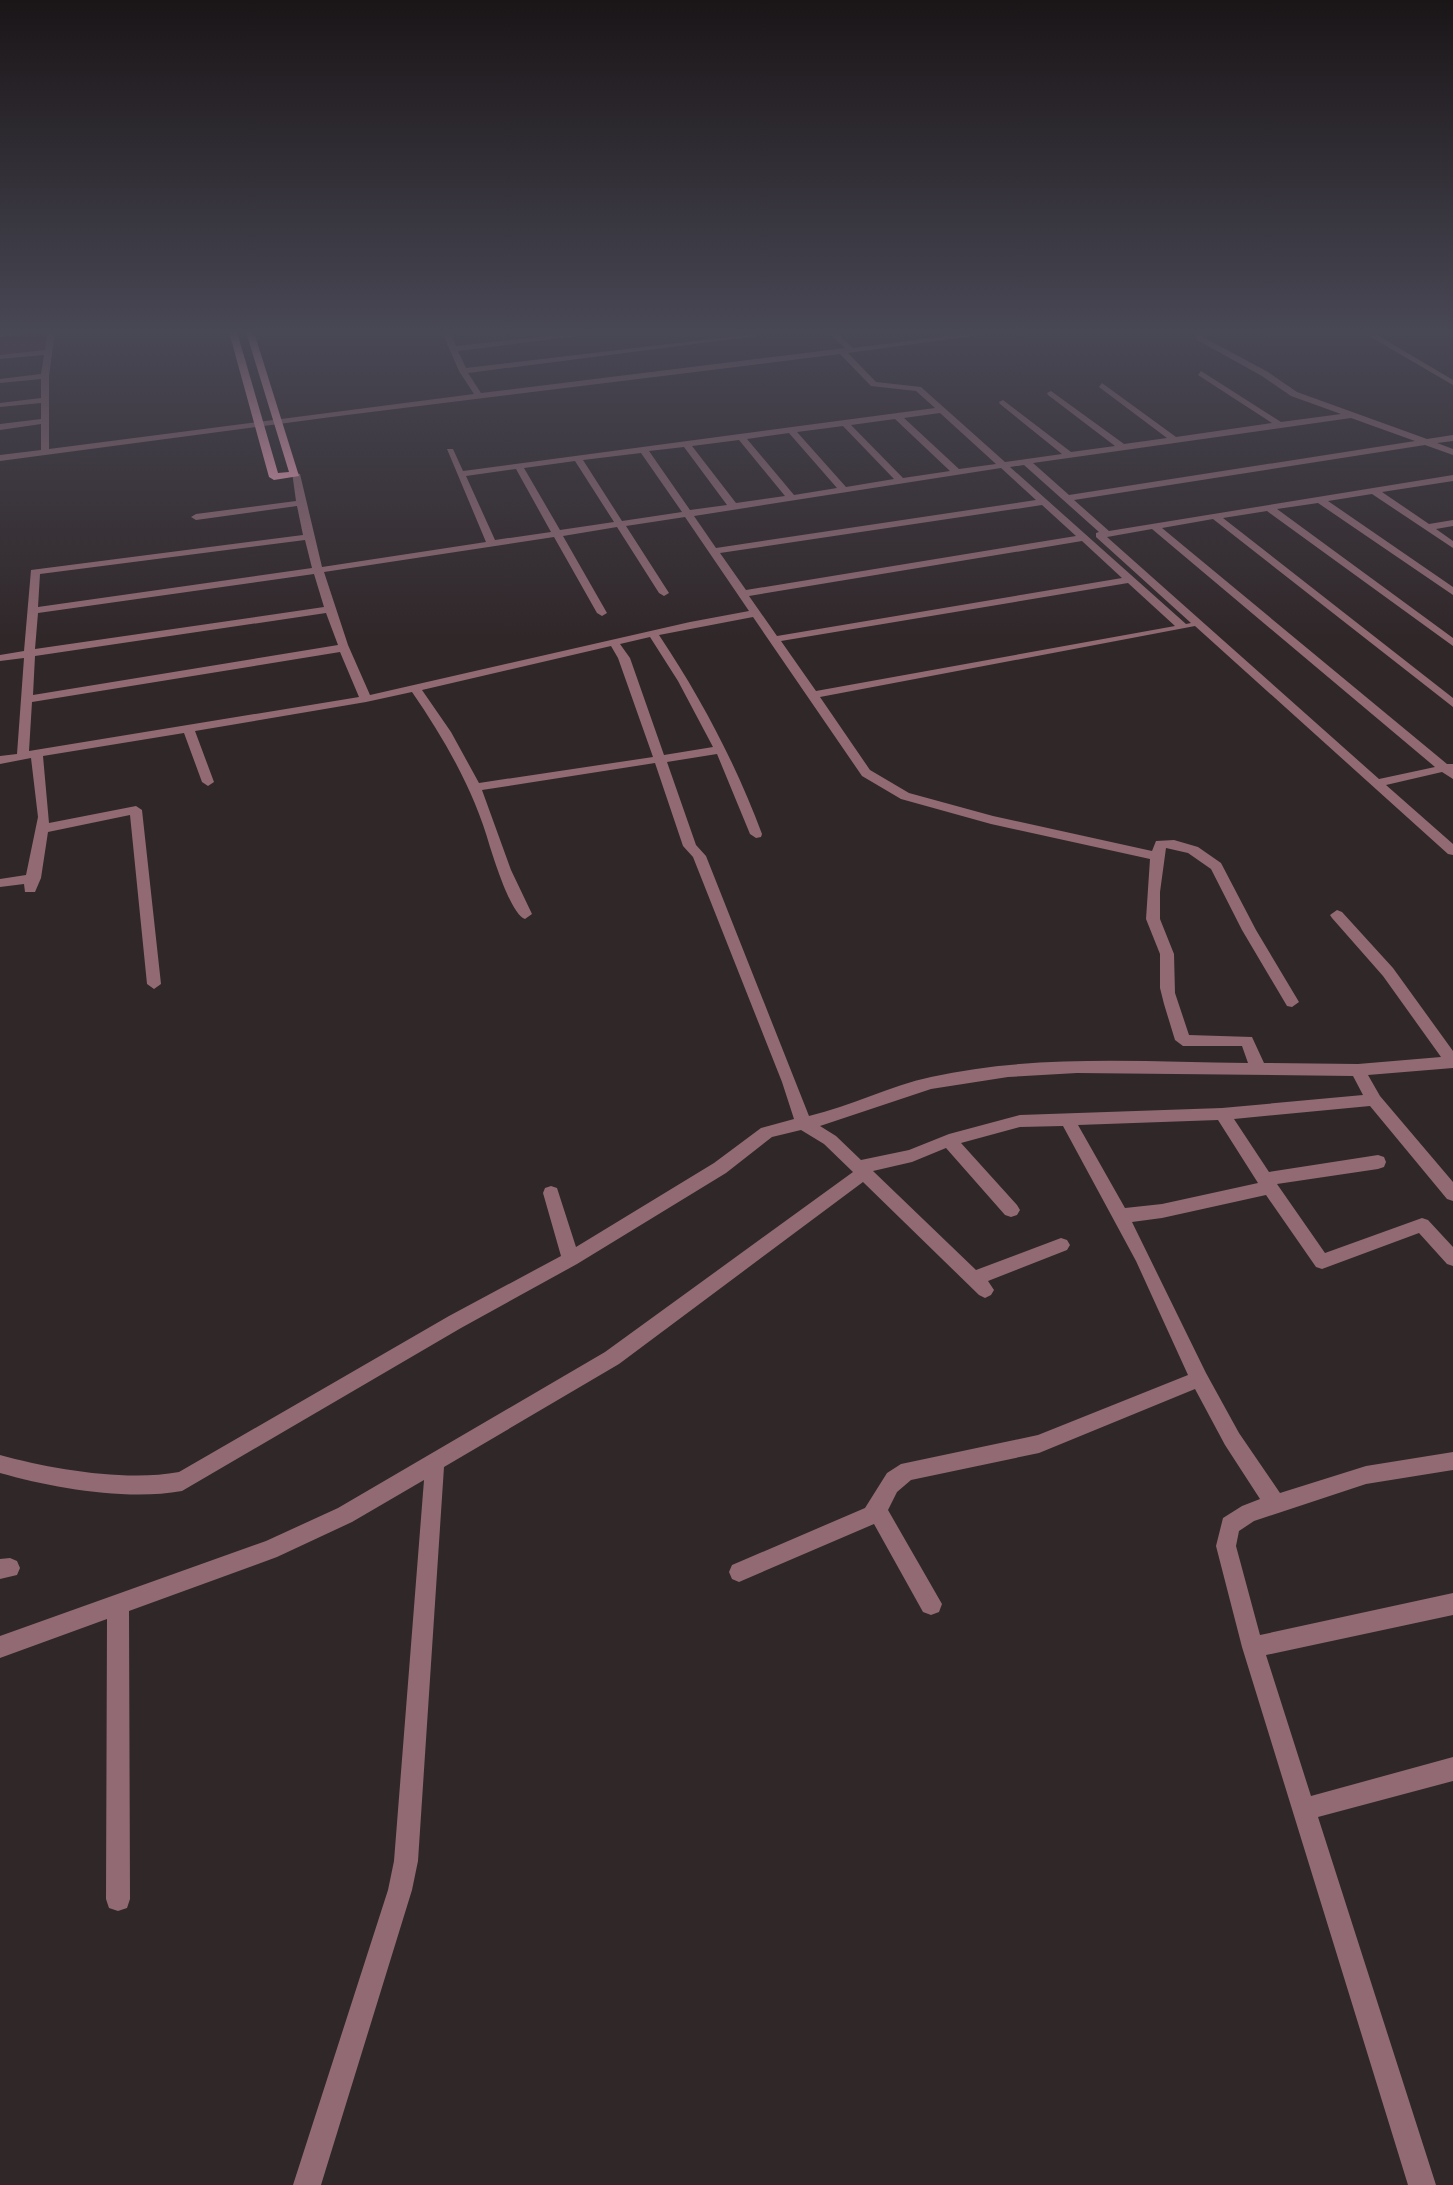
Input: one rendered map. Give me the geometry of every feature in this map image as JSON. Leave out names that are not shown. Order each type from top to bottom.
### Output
[{"type":"main road","points":[[262,434],[274,477],[295,474],[281,434]]},
{"type":"street","points":[[45,453],[46,434]]},
{"type":"street","points":[[0,458],[185,434]]},
{"type":"street","points":[[460,474],[763,434]]},
{"type":"street","points":[[794,434],[843,489]]},
{"type":"street","points":[[856,434],[900,480]]},
{"type":"street","points":[[917,434],[957,471]]},
{"type":"street","points":[[968,434],[1183,628]]},
{"type":"street","points":[[1043,434],[1069,455]]},
{"type":"street","points":[[1105,434],[1122,447]]},
{"type":"street","points":[[1167,434],[1175,440]]},
{"type":"street","points":[[32,611],[1217,434]]},
{"type":"street","points":[[1400,434],[1453,452]]},
{"type":"street","points":[[741,437],[790,497]]},
{"type":"street","points":[[1067,498],[1453,438]]},
{"type":"street","points":[[686,444],[733,506]]},
{"type":"street","points":[[644,450],[866,774],[905,796],[991,820],[1156,856]]},
{"type":"street","points":[[450,451],[492,544]]},
{"type":"street","points":[[578,459],[664,593]]},
{"type":"street","points":[[1025,461],[1107,534]]},
{"type":"street","points":[[519,467],[602,612]]},
{"type":"street","points":[[295,474],[308,537],[342,648],[366,699]]},
{"type":"street","points":[[1453,478],[1099,535],[1453,851]]},
{"type":"street","points":[[1374,491],[1453,545]]},
{"type":"street","points":[[1319,499],[1453,592]]},
{"type":"street","points":[[713,551],[1044,502]]},
{"type":"street","points":[[196,517],[300,503]]},
{"type":"street","points":[[1268,507],[1453,643]]},
{"type":"street","points":[[1215,516],[1453,704]]},
{"type":"street","points":[[1427,527],[1453,523]]},
{"type":"street","points":[[1154,526],[1450,770]]},
{"type":"street","points":[[23,756],[35,572],[308,537]]},
{"type":"street","points":[[742,594],[1083,538]]},
{"type":"street","points":[[776,639],[1129,580]]},
{"type":"street","points":[[0,658],[332,609]]},
{"type":"street","points":[[0,760],[366,699],[756,613]]},
{"type":"street","points":[[814,695],[1199,625]]},
{"type":"street","points":[[653,634],[674,665],[738,782],[756,834]]},
{"type":"street","points":[[614,643],[624,658],[690,846],[699,856],[790,1082],[804,1124],[830,1140],[862,1169],[979,1285],[1062,1245]]},
{"type":"street","points":[[26,700],[342,648]]},
{"type":"street","points":[[414,687],[445,732],[475,787],[504,870],[524,914]]},
{"type":"street","points":[[188,729],[208,782]]},
{"type":"street","points":[[475,787],[720,750]]},
{"type":"street","points":[[0,883],[32,883],[44,817],[37,754]]},
{"type":"street","points":[[1377,783],[1450,770]]},
{"type":"street","points":[[41,829],[136,810],[153,984]]},
{"type":"street","points":[[1259,1070],[1247,1041],[1183,1040],[1167,990],[1167,957],[1161,936],[1153,922],[1151,904],[1157,870],[1156,856],[1161,844],[1174,844],[1205,856],[1216,866],[1249,930],[1292,1002]]},
{"type":"street","points":[[0,1464],[43,1476],[155,1486],[182,1481],[455,1322],[571,1259],[720,1168],[766,1132],[804,1124],[930,1083],[1008,1071],[1077,1067],[1358,1070],[1453,1062],[1388,971],[1337,915]]},
{"type":"street","points":[[1358,1070],[1374,1100],[1453,1194]]},
{"type":"street","points":[[0,1647],[270,1550],[345,1515],[612,1357],[862,1169],[912,1156],[949,1140],[1020,1121],[1222,1114],[1374,1100]]},
{"type":"street","points":[[1222,1114],[1322,1262],[1419,1225],[1426,1226],[1453,1259]]},
{"type":"street","points":[[1067,1119],[1121,1216],[1199,1378],[1232,1439],[1275,1504]]},
{"type":"street","points":[[949,1140],[1011,1210]]},
{"type":"street","points":[[1121,1216],[1162,1211],[1267,1183],[1378,1162]]},
{"type":"street","points":[[551,1193],[571,1259]]},
{"type":"street","points":[[738,1572],[872,1515],[877,1510],[887,1486],[896,1476],[908,1471],[1039,1444],[1199,1378]]},
{"type":"street","points":[[307,2185],[400,1890],[406,1861],[435,1460]]},
{"type":"street","points":[[1422,2185],[1306,1808],[1253,1647],[1226,1546],[1230,1525],[1248,1513],[1366,1475],[1453,1461]]},
{"type":"street","points":[[877,1510],[931,1604]]},
{"type":"street","points":[[118,1603],[118,1899]]},
{"type":"street","points":[[1253,1647],[1453,1604]]},
{"type":"street","points":[[1306,1808],[1453,1769]]}]
